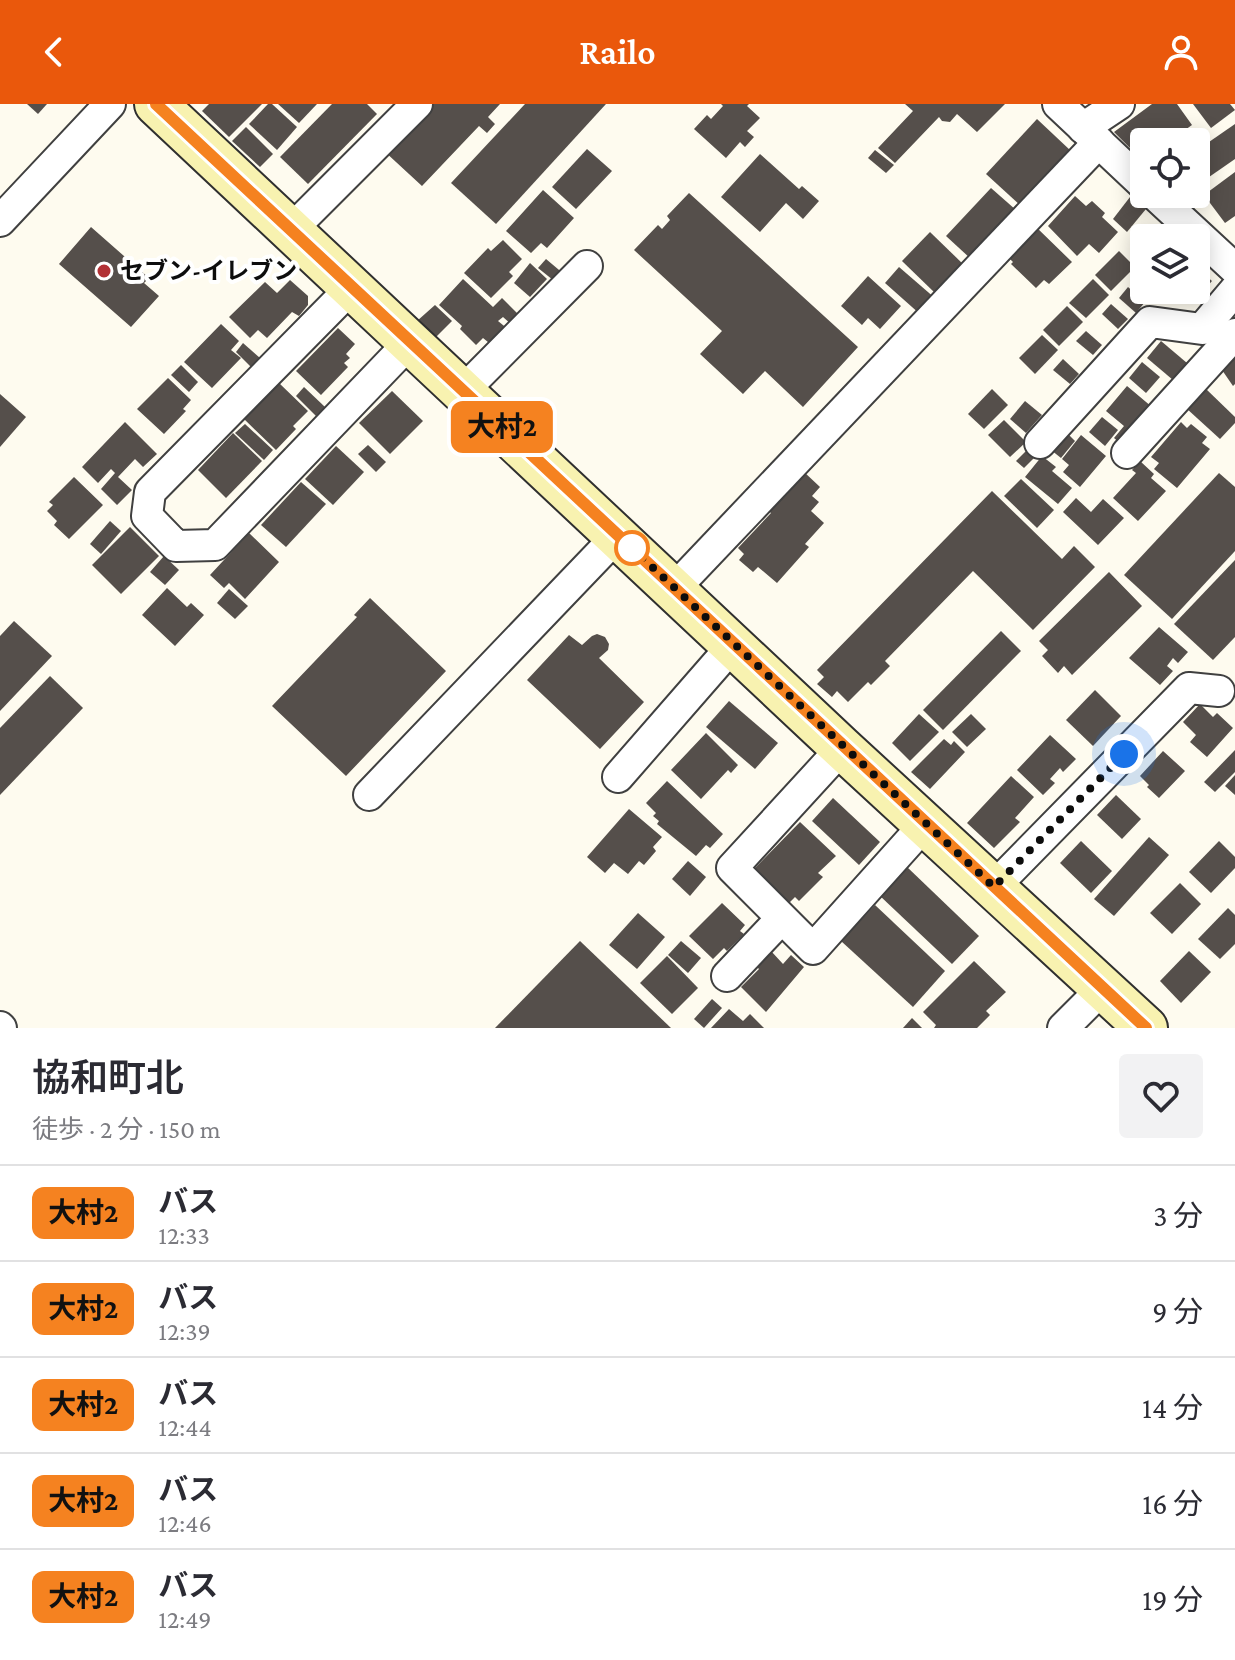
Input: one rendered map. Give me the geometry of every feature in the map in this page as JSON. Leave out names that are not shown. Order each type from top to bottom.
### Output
[{"type":"street","points":[[0,221],[110,104]]},
{"type":"street","points":[[156,104],[842,748],[1146,1028]]},
{"type":"street","points":[[291,230],[417,104]]},
{"type":"street","points":[[1058,104],[1130,172]]},
{"type":"street","points":[[675,588],[1119,104]]},
{"type":"street","points":[[1171,208],[1230,258]]},
{"type":"street","points":[[463,391],[587,266]]},
{"type":"street","points":[[352,287],[150,492],[147,516],[176,546],[215,545],[410,342]]},
{"type":"street","points":[[1040,443],[1150,322],[1202,329],[1235,290]]},
{"type":"street","points":[[1127,453],[1235,334]]},
{"type":"street","points":[[369,795],[618,535]]},
{"type":"street","points":[[618,777],[734,644]]},
{"type":"street","points":[[994,887],[1189,688],[1219,691]]},
{"type":"street","points":[[842,748],[732,868],[813,949],[926,823]]},
{"type":"street","points":[[727,976],[781,919]]},
{"type":"street","points":[[1063,1028],[1103,988]]},
{"type":"building","points":[[27,104],[47,104],[38,114]]},
{"type":"building","points":[[209,104],[262,104],[229,137],[202,111]]},
{"type":"building","points":[[268,104],[272,104],[297,127],[277,150],[249,124]]},
{"type":"building","points":[[278,104],[317,104],[299,123]]},
{"type":"building","points":[[332,104],[367,104],[377,114],[308,184],[280,157]]},
{"type":"building","points":[[425,104],[500,104],[488,117],[495,124],[487,133],[479,126],[422,186],[383,150]]},
{"type":"building","points":[[525,104],[606,104],[496,224],[451,183]]},
{"type":"building","points":[[721,104],[749,104],[747,106],[760,118],[747,131],[754,137],[745,147],[740,142],[726,158],[694,129],[707,115],[711,119],[723,106]]},
{"type":"building","points":[[905,104],[1005,104],[977,132],[957,114],[950,122],[942,121],[939,117],[895,163],[878,148],[913,111]]},
{"type":"building","points":[[1152,104],[1177,104],[1192,125],[1188,128],[1130,128],[1130,148],[1114,132]]},
{"type":"building","points":[[1193,104],[1230,104],[1235,110],[1211,128]]},
{"type":"building","points":[[1037,119],[1071,151],[1021,206],[986,174]]},
{"type":"building","points":[[1235,124],[1235,159],[1210,176],[1210,141]]},
{"type":"building","points":[[246,127],[273,154],[260,167],[232,141]]},
{"type":"building","points":[[587,149],[612,171],[576,209],[552,187]]},
{"type":"building","points":[[875,150],[894,165],[886,173],[868,158]]},
{"type":"building","points":[[760,154],[799,189],[802,186],[819,201],[803,219],[786,203],[760,232],[721,197]]},
{"type":"building","points":[[1235,172],[1235,216],[1225,223],[1210,203],[1210,191]]},
{"type":"building","points":[[991,188],[1016,210],[971,259],[946,236]]},
{"type":"building","points":[[543,190],[574,218],[547,248],[541,243],[531,253],[506,231]]},
{"type":"building","points":[[689,193],[858,347],[803,407],[765,371],[743,394],[700,354],[722,331],[634,250],[658,225],[662,229],[670,220],[667,216]]},
{"type":"building","points":[[1075,196],[1086,206],[1092,201],[1105,213],[1102,217],[1118,232],[1099,253],[1089,244],[1077,256],[1048,226]]},
{"type":"building","points":[[1130,197],[1130,208],[1146,209],[1134,224],[1130,224],[1127,232],[1113,219]]},
{"type":"building","points":[[1034,225],[1072,262],[1049,284],[1044,280],[1036,288],[1011,264],[1010,259],[1022,246],[1017,242]]},
{"type":"building","name":"セブン-イレブン","points":[[91,227],[149,278],[144,283],[159,296],[131,327],[59,264]]},
{"type":"building","points":[[930,232],[964,265],[936,294],[902,261]]},
{"type":"building","points":[[503,240],[522,259],[509,272],[513,276],[491,298],[464,273],[488,248],[491,251]]},
{"type":"building","points":[[1119,251],[1130,262],[1130,272],[1111,291],[1095,275]]},
{"type":"building","points":[[546,259],[565,275],[558,284],[538,268]]},
{"type":"building","points":[[530,263],[547,279],[530,297],[514,283]]},
{"type":"building","points":[[899,267],[936,299],[921,315],[885,283]]},
{"type":"building","points":[[868,276],[901,306],[880,329],[868,318],[862,325],[841,306]]},
{"type":"building","points":[[463,279],[493,307],[502,298],[521,317],[513,326],[503,317],[498,321],[509,330],[494,347],[483,338],[476,345],[460,329],[462,326],[439,305]]},
{"type":"building","points":[[1093,279],[1109,295],[1086,318],[1069,303]]},
{"type":"building","points":[[290,280],[308,296],[308,305],[299,316],[292,312],[267,338],[258,330],[250,338],[229,317],[265,282],[277,293]]},
{"type":"building","points":[[1128,287],[1130,304],[1143,304],[1136,313],[1119,298]]},
{"type":"building","points":[[1111,304],[1128,319],[1118,329],[1102,314]]},
{"type":"building","points":[[435,305],[452,321],[435,338],[417,321]]},
{"type":"building","points":[[1067,306],[1083,322],[1059,346],[1043,330]]},
{"type":"building","points":[[221,324],[239,341],[231,350],[241,358],[212,388],[184,362]]},
{"type":"building","points":[[338,328],[355,344],[346,354],[350,358],[344,363],[348,367],[321,395],[296,371]]},
{"type":"building","points":[[1086,331],[1102,345],[1093,355],[1076,341]]},
{"type":"building","points":[[1042,335],[1058,350],[1035,374],[1019,358]]},
{"type":"building","points":[[1161,341],[1187,363],[1173,380],[1147,358]]},
{"type":"building","points":[[243,343],[260,358],[252,368],[236,352]]},
{"type":"building","points":[[1235,357],[1235,384],[1233,386],[1222,370]]},
{"type":"building","points":[[1063,359],[1079,374],[1070,384],[1053,370]]},
{"type":"building","points":[[1142,362],[1160,377],[1146,393],[1129,378]]},
{"type":"building","points":[[181,365],[198,382],[189,392],[171,375]]},
{"type":"building","points":[[168,378],[191,400],[183,409],[186,411],[164,434],[137,409]]},
{"type":"building","points":[[279,383],[308,411],[276,450],[244,419]]},
{"type":"building","points":[[1127,386],[1152,407],[1121,444],[1114,438],[1124,426],[1106,411]]},
{"type":"building","points":[[304,387],[325,407],[316,416],[296,396]]},
{"type":"building","points":[[1205,388],[1235,417],[1235,423],[1220,439],[1186,408]]},
{"type":"building","points":[[992,389],[1008,405],[984,429],[968,414]]},
{"type":"building","points":[[392,391],[423,421],[390,454],[359,423]]},
{"type":"building","points":[[0,394],[26,417],[0,447]]},
{"type":"building","points":[[1025,401],[1042,415],[1026,433],[1010,419]]},
{"type":"building","points":[[1102,417],[1118,430],[1105,446],[1089,432]]},
{"type":"building","points":[[1004,420],[1026,442],[1010,457],[988,435]]},
{"type":"building","points":[[125,422],[157,454],[143,467],[135,459],[118,477],[132,490],[117,505],[101,489],[115,473],[111,469],[98,483],[82,467]]},
{"type":"building","points":[[1181,422],[1187,428],[1191,424],[1207,437],[1202,443],[1210,449],[1177,488],[1154,469],[1159,463],[1151,457]]},
{"type":"building","points":[[245,424],[273,450],[264,460],[235,433]]},
{"type":"building","points":[[1066,432],[1075,441],[1061,458],[1051,450]]},
{"type":"building","points":[[233,433],[262,461],[226,498],[198,470]]},
{"type":"building","points":[[1081,435],[1106,456],[1080,487],[1063,472],[1069,465],[1062,459]]},
{"type":"building","points":[[368,445],[386,462],[376,472],[358,454]]},
{"type":"building","points":[[336,446],[364,472],[333,505],[305,479]]},
{"type":"building","points":[[1030,447],[1038,454],[1024,468],[1016,461]]},
{"type":"building","points":[[1042,456],[1056,467],[1052,471],[1072,488],[1058,504],[1025,477]]},
{"type":"building","points":[[1140,461],[1154,474],[1151,478],[1166,491],[1138,521],[1113,498],[1136,473],[1132,470]]},
{"type":"building","points":[[803,471],[820,487],[812,496],[819,502],[811,511],[824,523],[805,544],[809,547],[777,583],[758,567],[753,572],[739,560],[744,554],[738,548],[771,513],[768,510]]},
{"type":"building","points":[[1219,473],[1235,487],[1235,551],[1172,619],[1124,575]]},
{"type":"building","points":[[74,477],[103,505],[69,539],[54,525],[57,521],[47,511],[53,505],[49,502]]},
{"type":"building","points":[[1021,479],[1054,510],[1037,528],[1004,496]]},
{"type":"building","points":[[301,482],[326,504],[286,547],[261,525]]},
{"type":"building","points":[[992,491],[1062,559],[1074,546],[1095,567],[1033,630],[973,571],[885,661],[890,666],[871,685],[868,682],[848,702],[837,691],[832,697],[817,684],[824,677],[817,670]]},
{"type":"building","points":[[1076,498],[1091,512],[1103,499],[1124,518],[1098,545],[1063,512]]},
{"type":"building","points":[[110,521],[121,531],[101,554],[90,544]]},
{"type":"building","points":[[130,527],[159,556],[121,594],[92,565]]},
{"type":"building","points":[[249,533],[279,562],[245,599],[229,583],[224,588],[210,575]]},
{"type":"building","points":[[164,556],[179,570],[165,585],[150,572]]},
{"type":"building","points":[[1235,560],[1235,637],[1213,660],[1174,624]]},
{"type":"building","points":[[1109,572],[1142,606],[1072,675],[1064,666],[1058,673],[1042,656],[1048,650],[1039,641]]},
{"type":"building","points":[[167,588],[187,607],[191,603],[204,615],[175,646],[142,615]]},
{"type":"building","points":[[229,589],[248,606],[235,619],[217,603]]},
{"type":"building","points":[[370,598],[446,671],[346,776],[272,706],[357,617],[354,615]]},
{"type":"building","points":[[14,621],[52,656],[0,711],[0,636]]},
{"type":"building","points":[[1159,627],[1188,652],[1178,663],[1173,658],[1167,666],[1173,671],[1160,685],[1129,658]]},
{"type":"building","points":[[1001,631],[1021,651],[943,730],[923,710]]},
{"type":"building","points":[[597,634],[605,637],[608,650],[599,658],[644,702],[600,749],[527,680],[569,635],[582,645]]},
{"type":"building","points":[[50,676],[83,708],[0,795],[0,728]]},
{"type":"building","points":[[1095,690],[1121,716],[1093,746],[1066,720]]},
{"type":"building","points":[[729,701],[778,743],[755,769],[706,727]]},
{"type":"building","points":[[1200,704],[1213,717],[1217,713],[1233,728],[1207,757],[1190,742],[1196,735],[1183,722]]},
{"type":"building","points":[[919,714],[939,732],[910,761],[892,743]]},
{"type":"building","points":[[971,714],[986,729],[967,747],[952,732]]},
{"type":"building","points":[[706,733],[738,765],[731,773],[728,770],[701,799],[671,770]]},
{"type":"building","points":[[1050,735],[1076,759],[1063,772],[1060,768],[1050,779],[1055,783],[1043,795],[1017,770]]},
{"type":"building","points":[[944,739],[951,745],[954,741],[965,752],[930,789],[911,772]]},
{"type":"building","points":[[1235,750],[1235,772],[1215,792],[1204,782]]},
{"type":"building","points":[[1163,751],[1185,771],[1159,798],[1140,776]]},
{"type":"building","points":[[1235,775],[1235,795],[1225,786]]},
{"type":"building","points":[[1011,776],[1034,797],[1015,818],[1020,822],[994,848],[967,823]]},
{"type":"building","points":[[667,781],[723,834],[710,848],[706,845],[696,856],[657,824],[659,821],[653,816],[656,813],[646,803]]},
{"type":"building","points":[[1116,795],[1141,819],[1122,839],[1097,815]]},
{"type":"building","points":[[833,798],[880,842],[859,865],[812,821]]},
{"type":"building","points":[[629,809],[662,837],[653,847],[656,851],[644,865],[639,861],[628,874],[614,863],[605,873],[587,857]]},
{"type":"building","points":[[800,822],[836,856],[818,873],[823,877],[799,901],[795,897],[789,903],[754,869]]},
{"type":"building","points":[[1149,837],[1169,855],[1114,916],[1094,899]]},
{"type":"building","points":[[1081,841],[1112,871],[1091,893],[1060,863]]},
{"type":"building","points":[[1219,841],[1235,857],[1235,868],[1211,893],[1189,872]]},
{"type":"building","points":[[688,861],[706,877],[690,896],[672,879]]},
{"type":"building","points":[[906,866],[979,936],[952,964],[879,895]]},
{"type":"building","points":[[1180,883],[1201,904],[1172,934],[1150,913]]},
{"type":"building","points":[[722,903],[745,925],[740,931],[744,934],[727,951],[724,948],[713,959],[689,936]]},
{"type":"building","points":[[875,905],[945,971],[913,1007],[841,941]]},
{"type":"building","points":[[1228,908],[1235,915],[1235,944],[1220,959],[1198,939]]},
{"type":"building","points":[[638,913],[665,937],[637,969],[609,945]]},
{"type":"building","points":[[580,941],[671,1028],[495,1028]]},
{"type":"building","points":[[681,941],[701,958],[688,973],[668,955]]},
{"type":"building","points":[[771,951],[783,964],[791,955],[804,967],[766,1012],[741,987]]},
{"type":"building","points":[[1189,951],[1211,972],[1181,1003],[1160,981]]},
{"type":"building","points":[[667,956],[698,988],[672,1014],[640,983]]},
{"type":"building","points":[[974,961],[1006,992],[986,1011],[990,1015],[977,1028],[934,1028],[936,1025],[923,1012]]},
{"type":"building","points":[[712,999],[722,1008],[704,1028],[694,1019]]},
{"type":"building","points":[[729,1009],[743,1021],[750,1014],[764,1028],[711,1028]]},
{"type":"building","points":[[912,1018],[922,1028],[903,1028]]},
{"type":"bus line","name":"大村2","points":[[156,104],[842,748],[1146,1028]]},
{"type":"place","name":"セブン-イレブン","points":[[104,271]]},
{"type":"route","points":[[632,548],[842,748],[994,887],[1124,754]]}]
